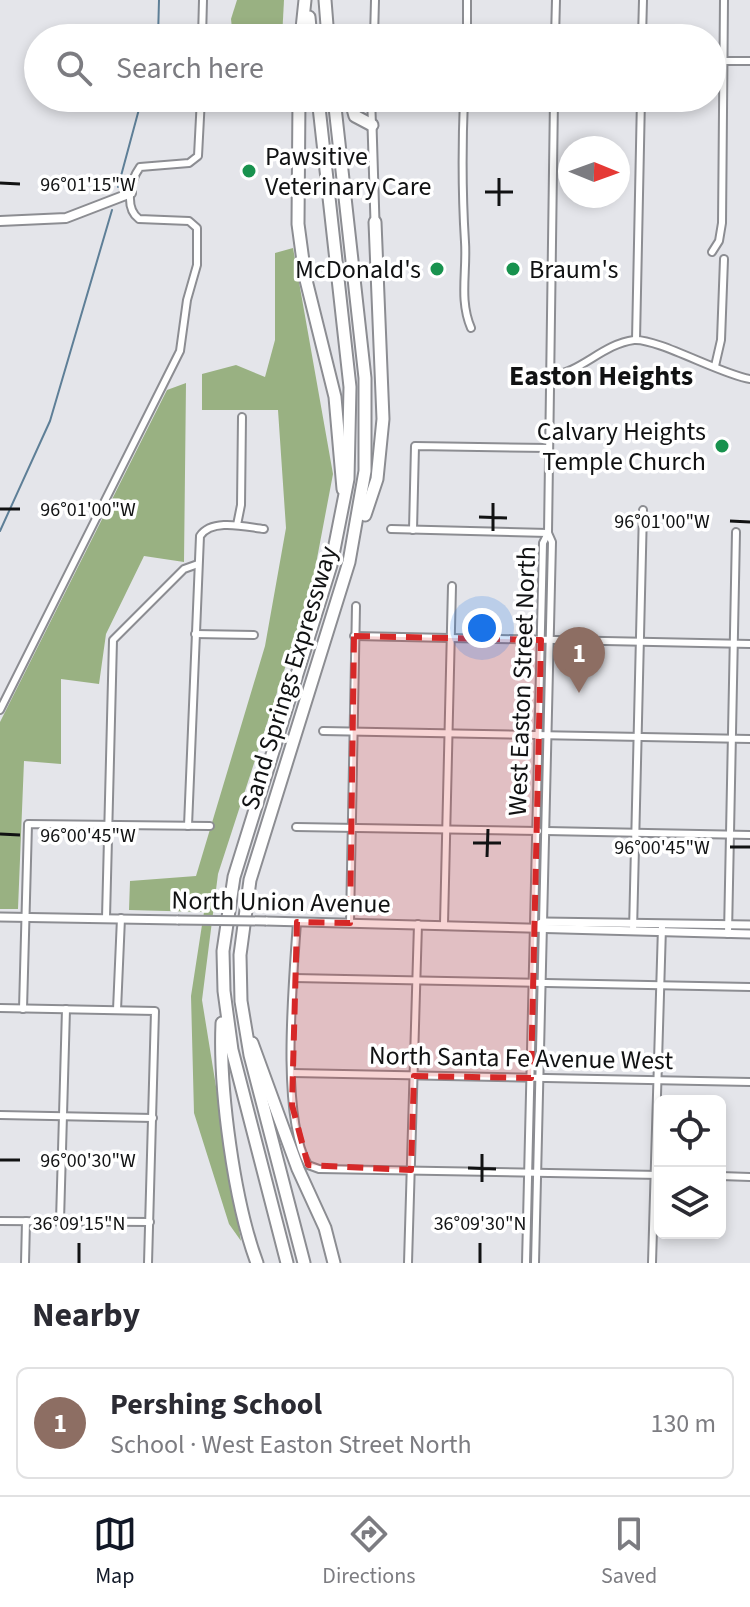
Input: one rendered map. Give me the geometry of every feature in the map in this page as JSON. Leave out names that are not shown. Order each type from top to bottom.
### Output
[{"type":"highway","points":[[303,24],[306,0]]},
{"type":"highway","points":[[306,0],[309,24]]},
{"type":"highway","points":[[325,0],[328,24]]},
{"type":"highway","points":[[299,112],[298,224],[305,276],[335,397],[345,503]]},
{"type":"highway","name":"Sand Springs Expressway","points":[[287,1263],[232,1050],[224,991],[224,935],[234,877],[331,565],[345,503],[351,412],[320,112]]},
{"type":"highway","name":"Sand Springs Expressway","points":[[304,1263],[243,1022],[240,955],[250,880],[349,562],[361,503],[367,436],[365,378],[336,112]]},
{"type":"highway","points":[[354,112],[355,116],[372,125]]},
{"type":"highway","points":[[349,562],[377,479],[381,447],[375,226]]},
{"type":"highway","points":[[224,991],[223,1078],[241,1211],[257,1263]]},
{"type":"highway","points":[[243,1022],[267,1076],[298,1169],[325,1228],[334,1263]]},
{"type":"main road","points":[[0,221],[71,217],[131,193]]},
{"type":"street","points":[[202,24],[203,0]]},
{"type":"street","points":[[374,24],[375,0]]},
{"type":"street","points":[[467,0],[467,24]]},
{"type":"street","points":[[555,24],[556,0]]},
{"type":"street","points":[[642,24],[643,0]]},
{"type":"street","points":[[724,0],[724,24]]},
{"type":"street","points":[[726,61],[750,61]]},
{"type":"street","points":[[0,710],[182,345],[187,300],[197,265],[197,228],[189,221],[139,219],[131,210],[131,193],[140,167],[189,163],[198,156],[200,112]]},
{"type":"street","points":[[372,112],[375,226]]},
{"type":"street","points":[[464,112],[461,215],[465,242],[464,312],[471,328]]},
{"type":"street","name":"West Easton Street North","points":[[535,1263],[552,542],[548,533],[554,112]]},
{"type":"street","points":[[636,340],[641,112]]},
{"type":"street","points":[[712,252],[719,241],[722,223],[723,112]]},
{"type":"street","points":[[715,366],[721,340],[724,259]]},
{"type":"street","points":[[549,376],[561,375],[612,347],[636,340],[750,379]]},
{"type":"street","points":[[237,525],[241,505],[242,417]]},
{"type":"street","points":[[413,530],[415,446],[549,448]]},
{"type":"street","points":[[634,928],[643,510]]},
{"type":"street","points":[[188,826],[201,533],[208,528],[237,525],[264,529]]},
{"type":"street","points":[[391,529],[548,533]]},
{"type":"street","points":[[728,929],[736,532]]},
{"type":"street","name":"West Easton Street North","points":[[526,1263],[543,543],[548,533]]},
{"type":"street","points":[[106,918],[111,654],[117,633],[184,569],[198,564]]},
{"type":"street","points":[[444,924],[452,586]]},
{"type":"street","points":[[350,923],[356,606]]},
{"type":"street","points":[[195,634],[254,635]]},
{"type":"street","points":[[354,636],[750,644]]},
{"type":"street","points":[[323,731],[750,739]]},
{"type":"street","points":[[538,821],[546,821]]},
{"type":"street","points":[[23,1009],[28,824],[210,826]]},
{"type":"street","points":[[296,827],[447,829],[538,835],[636,832],[750,835]]},
{"type":"street","name":"North Union Avenue","points":[[0,917],[634,928],[728,929],[750,925]]},
{"type":"street","points":[[117,1010],[121,918]]},
{"type":"street","points":[[297,922],[293,1121],[308,1165],[319,1169],[654,1175]]},
{"type":"street","points":[[408,1263],[418,924]]},
{"type":"street","points":[[657,1167],[662,928]]},
{"type":"street","name":"North Union Avenue","points":[[728,929],[750,934]]},
{"type":"street","points":[[294,978],[750,987]]},
{"type":"street","points":[[0,1008],[155,1011],[148,1263]]},
{"type":"street","points":[[60,1221],[66,1009]]},
{"type":"street","name":"North Santa Fe Avenue West","points":[[292,1073],[750,1082]]},
{"type":"street","points":[[0,1115],[153,1118]]},
{"type":"street","points":[[726,1176],[750,1177]]},
{"type":"street","points":[[0,1221],[150,1222]]},
{"type":"street","points":[[25,1263],[26,1221]]},
{"type":"street","points":[[652,1263],[654,1228]]},
{"type":"highlighted area","points":[[354,636],[541,640],[531,1078],[414,1076],[411,1170],[308,1165],[292,1105],[297,922],[350,923]]},
{"type":"green space","points":[[237,0],[284,0],[283,24],[232,24]]},
{"type":"green space","points":[[293,248],[333,474],[312,585],[218,874],[202,1000],[241,1241],[229,1224],[194,1113],[191,996],[204,912],[129,910],[130,881],[196,876],[265,646],[286,528],[278,410],[202,410],[202,374],[236,365],[265,377],[275,340],[275,253]]},
{"type":"green space","points":[[186,383],[184,562],[144,556],[106,634],[99,684],[61,679],[61,764],[24,761],[18,909],[0,909],[0,722],[167,390]]},
{"type":"waterway","points":[[158,24],[159,0]]},
{"type":"waterway","points":[[118,187],[138,112]]},
{"type":"waterway","points":[[0,531],[50,421],[112,210]]},
{"type":"place","name":"Pawsitive Veterinary Care","points":[[249,171]]},
{"type":"place","name":"McDonald's","points":[[437,269]]},
{"type":"place","name":"Braum's","points":[[513,269]]},
{"type":"place","name":"Calvary Heights Temple Church","points":[[722,446]]},
{"type":"place","name":"Pershing School","points":[[579,693]]},
{"type":"district","name":"Easton Heights","points":[[601,376]]}]
